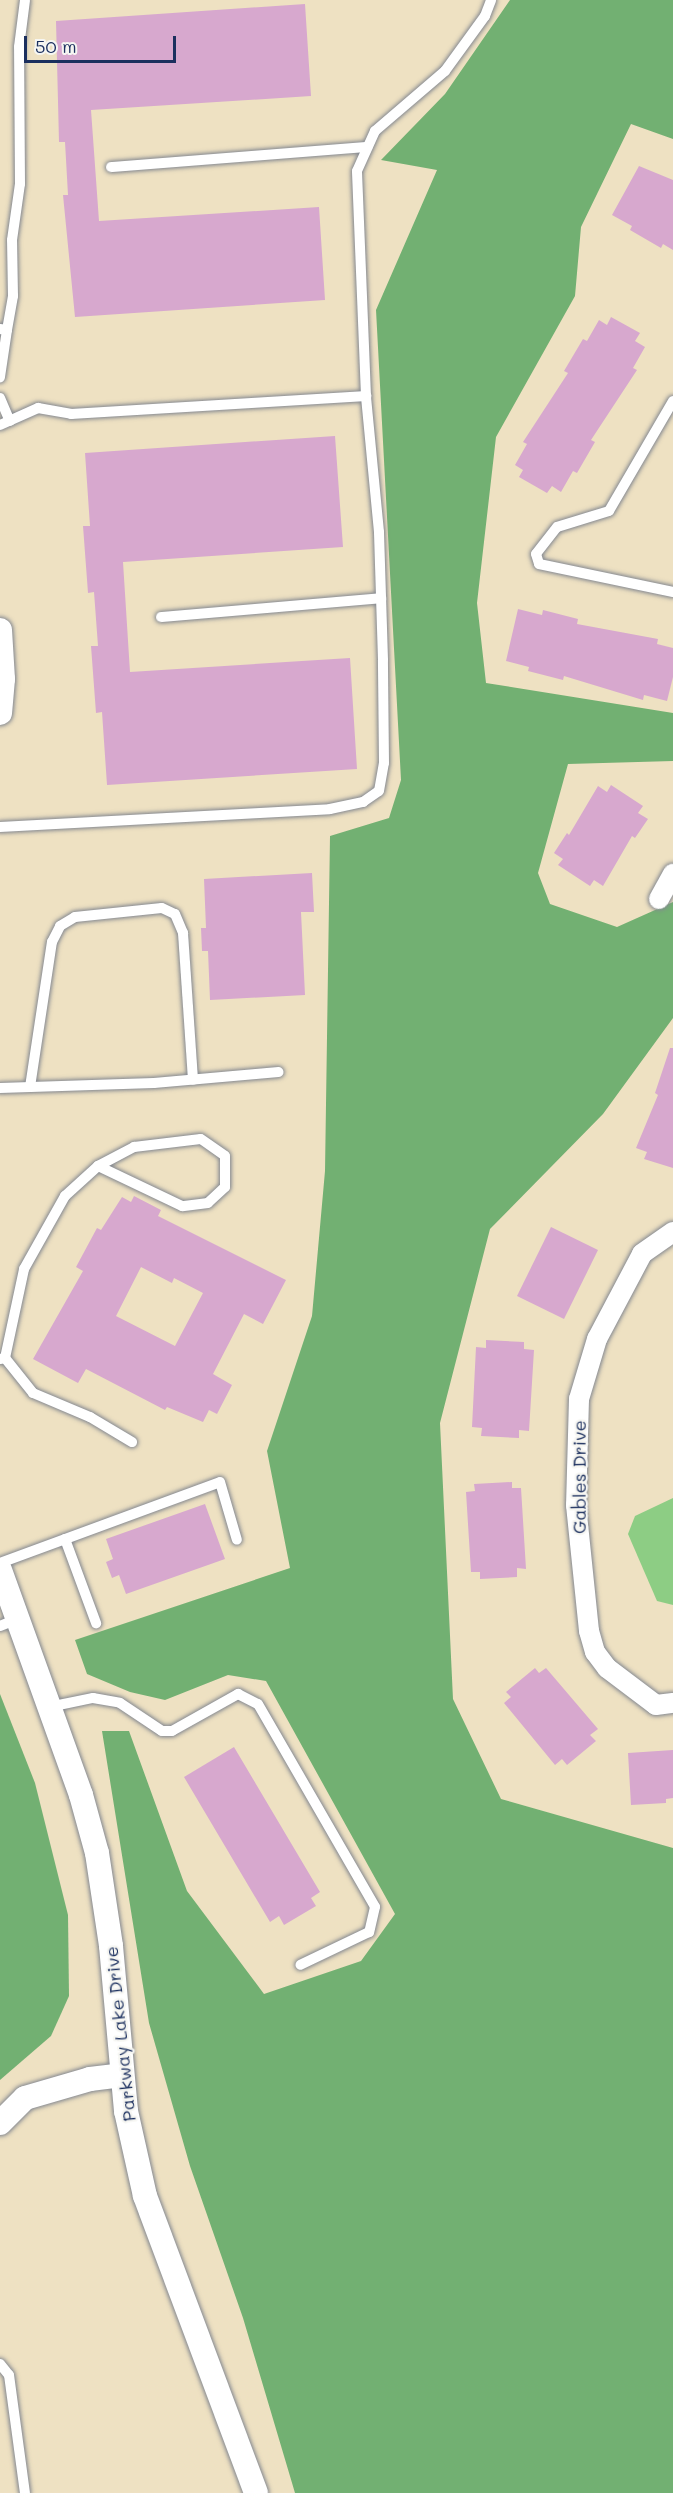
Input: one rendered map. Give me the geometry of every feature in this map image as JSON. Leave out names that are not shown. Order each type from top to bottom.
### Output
[{"type":"street","points":[[0,713],[1,641]]},
{"type":"street","points":[[659,899],[673,874]]},
{"type":"street","name":"Gables Drive","points":[[673,1232],[642,1254],[597,1339],[579,1399],[576,1505],[589,1630],[595,1652],[608,1668],[656,1705],[673,1703]]},
{"type":"street","name":"Parkway Lake Drive","points":[[0,1570],[9,1623],[50,1707],[97,1853],[111,1946],[122,2075],[145,2196],[256,2493]]},
{"type":"street","points":[[0,2123],[25,2098],[90,2079],[122,2075]]},
{"type":"lane","points":[[0,377],[4,329],[13,296],[12,240],[20,184],[19,47],[25,0]]},
{"type":"lane","points":[[0,826],[330,809],[363,802],[379,790],[384,764],[381,598],[366,396],[357,171],[375,131],[445,71],[485,16],[490,0]]},
{"type":"lane","points":[[111,167],[367,147]]},
{"type":"lane","points":[[0,398],[5,423],[38,408],[71,414],[366,396]]},
{"type":"lane","points":[[673,401],[609,511],[557,526],[536,554],[539,564],[673,592]]},
{"type":"lane","points":[[161,617],[381,598]]},
{"type":"lane","points":[[30,1087],[52,942],[60,926],[75,917],[162,908],[175,914],[183,933],[193,1080]]},
{"type":"lane","points":[[0,1088],[193,1080],[279,1072]]},
{"type":"lane","points":[[98,1166],[182,1206],[208,1203],[225,1187],[225,1156],[201,1139],[134,1147],[98,1166],[65,1196],[24,1269],[2,1359],[33,1393],[90,1417],[132,1442]]},
{"type":"lane","points":[[0,1563],[220,1482],[237,1540]]},
{"type":"lane","points":[[65,1539],[96,1623]]},
{"type":"lane","points":[[50,1707],[93,1698],[120,1703],[162,1731],[172,1731],[238,1694],[258,1704],[375,1907],[369,1932],[300,1965]]},
{"type":"lane","points":[[0,2364],[9,2375],[25,2493]]},
{"type":"green space","points":[[510,0],[673,0],[673,139],[631,124],[581,227],[575,296],[496,437],[477,603],[486,683],[673,713],[673,761],[568,764],[538,873],[550,904],[617,927],[673,902],[673,1018],[603,1114],[490,1229],[440,1423],[453,1699],[501,1799],[673,1848],[673,2493],[295,2493],[243,2318],[190,2166],[149,2023],[102,1731],[129,1731],[187,1891],[264,1994],[361,1961],[395,1914],[266,1681],[228,1675],[165,1700],[130,1692],[87,1674],[75,1640],[290,1568],[267,1451],[312,1316],[325,1171],[330,836],[389,818],[401,780],[376,310],[437,170],[381,160],[445,94]]},
{"type":"green space","points":[[673,1498],[673,1605],[657,1601],[628,1534],[635,1516]]},
{"type":"green space","points":[[0,1694],[35,1783],[68,1915],[69,1996],[51,2036],[0,2080]]},
{"type":"building","points":[[305,4],[311,96],[91,110],[99,221],[319,207],[325,300],[75,317],[63,195],[68,195],[65,142],[59,142],[56,21]]},
{"type":"building","points":[[639,166],[673,180],[673,250],[663,244],[661,248],[630,230],[632,226],[612,215]]},
{"type":"building","points":[[611,317],[640,333],[635,341],[645,347],[633,368],[637,370],[591,440],[595,442],[577,473],[573,471],[561,492],[552,486],[547,493],[519,477],[523,470],[515,465],[527,444],[523,442],[568,373],[564,371],[583,339],[587,341],[599,320],[607,325]]},
{"type":"building","points":[[335,436],[343,547],[123,562],[130,672],[350,658],[357,769],[107,785],[102,712],[96,713],[91,646],[98,646],[94,592],[88,593],[83,526],[90,526],[85,453]]},
{"type":"building","points":[[518,609],[542,615],[543,610],[578,619],[577,624],[658,639],[657,644],[673,648],[673,677],[667,701],[644,695],[643,700],[564,676],[563,680],[528,671],[529,667],[506,661]]},
{"type":"building","points":[[611,785],[643,806],[638,813],[648,819],[635,838],[632,836],[603,886],[594,880],[590,886],[558,865],[563,859],[554,853],[567,833],[569,835],[598,786],[607,792]]},
{"type":"building","points":[[312,873],[314,912],[301,912],[305,995],[210,1000],[208,951],[202,951],[201,928],[206,928],[204,879]]},
{"type":"building","points":[[670,1048],[673,1048],[673,1168],[644,1159],[647,1152],[636,1148],[658,1095],[655,1093]]},
{"type":"building","points":[[134,1196],[161,1210],[158,1216],[286,1280],[263,1324],[244,1314],[213,1374],[232,1385],[217,1414],[209,1410],[203,1422],[167,1407],[165,1410],[86,1369],[78,1383],[33,1359],[83,1271],[76,1267],[97,1228],[101,1230],[122,1197],[131,1202]],"holes":[[[141,1267],[172,1283],[174,1278],[203,1293],[175,1346],[116,1316]]]},
{"type":"building","points":[[551,1227],[598,1250],[564,1319],[517,1296]]},
{"type":"building","points":[[486,1340],[524,1342],[524,1349],[534,1350],[529,1431],[519,1430],[519,1438],[481,1436],[482,1428],[472,1427],[476,1347],[486,1348]]},
{"type":"building","points":[[512,1482],[512,1488],[521,1488],[526,1569],[517,1568],[517,1577],[480,1579],[480,1572],[471,1572],[466,1492],[475,1491],[474,1484]]},
{"type":"building","points":[[205,1504],[225,1559],[126,1594],[119,1575],[112,1578],[106,1562],[113,1559],[106,1539]]},
{"type":"building","points":[[535,1668],[539,1673],[546,1668],[598,1729],[590,1735],[596,1741],[567,1765],[562,1759],[555,1765],[504,1703],[511,1697],[506,1692]]},
{"type":"building","points":[[234,1747],[320,1892],[311,1898],[316,1906],[284,1925],[279,1916],[270,1922],[184,1777]]},
{"type":"building","points":[[673,1750],[673,1798],[666,1799],[666,1803],[631,1805],[628,1753]]}]
